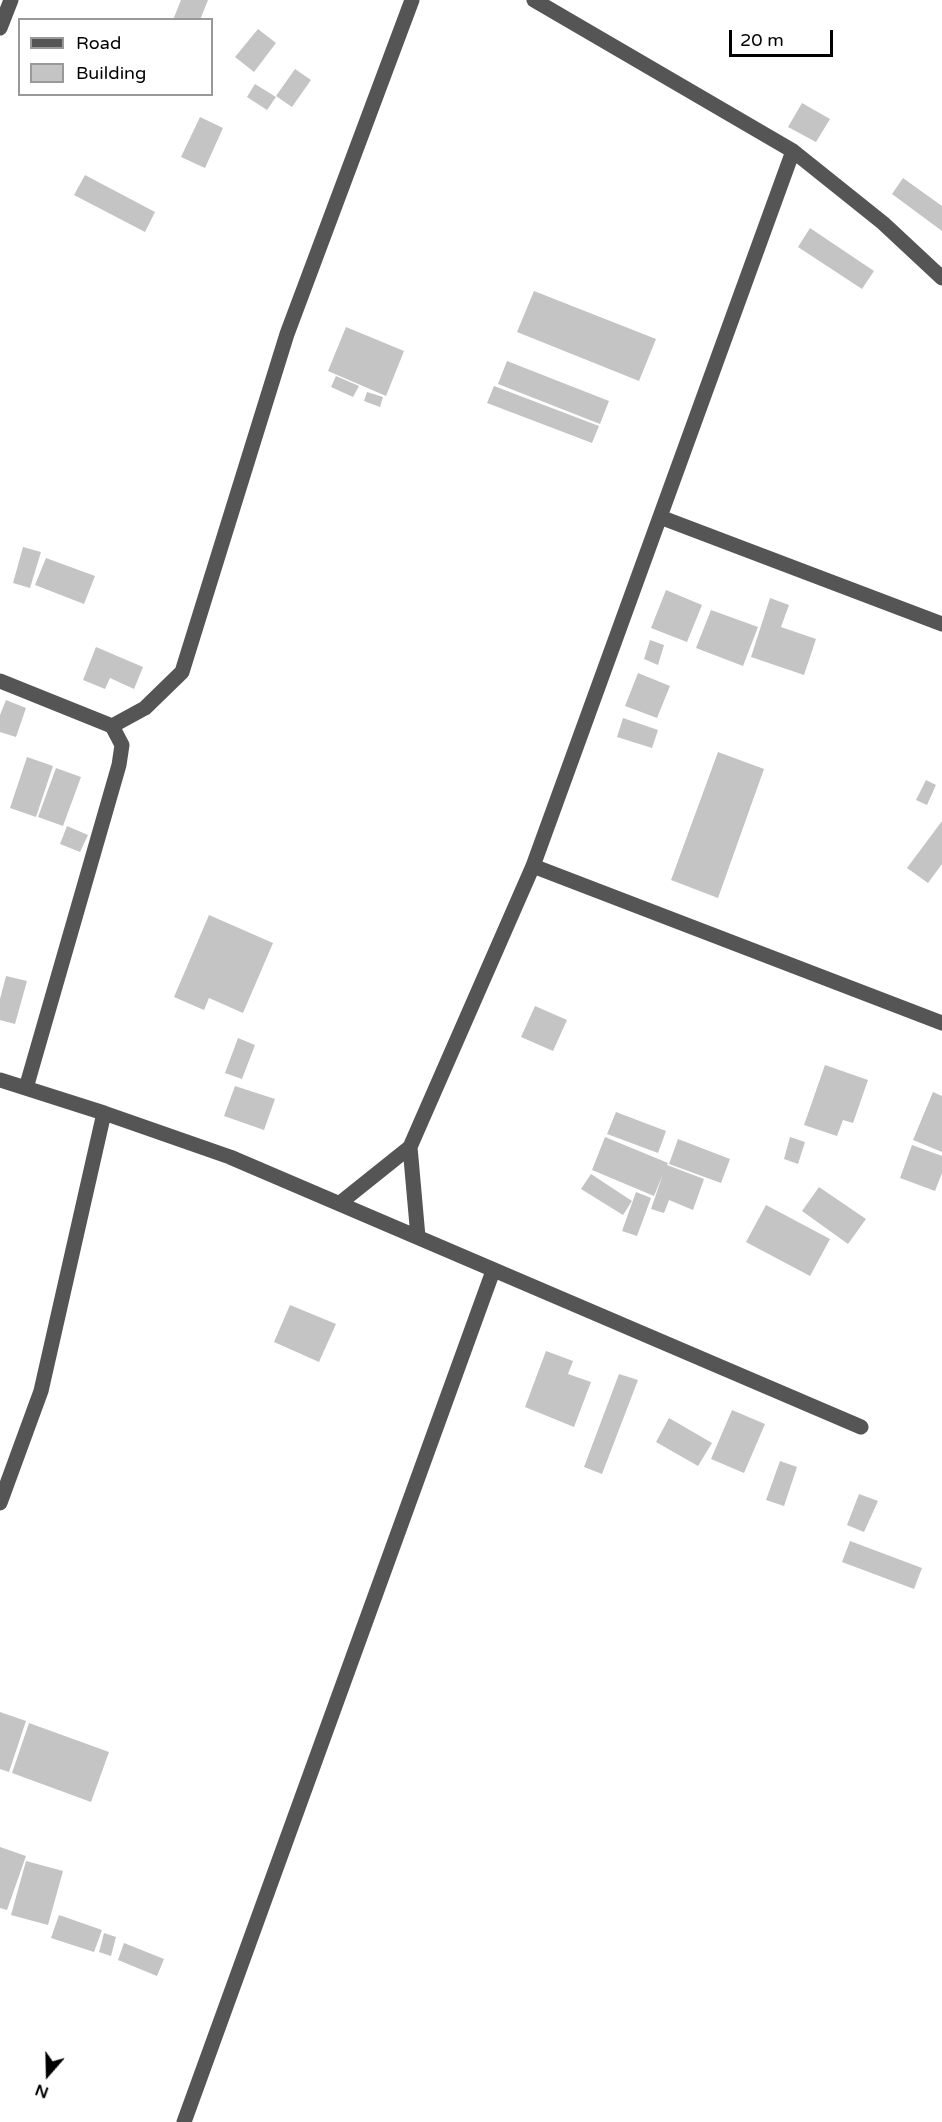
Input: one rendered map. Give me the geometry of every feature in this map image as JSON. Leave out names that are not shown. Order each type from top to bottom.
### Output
[{"type":"street","points":[[0,28],[10,0]]},
{"type":"street","points":[[112,726],[145,708],[182,672],[287,334],[412,0]]},
{"type":"street","points":[[534,0],[793,151],[883,223],[942,278]]},
{"type":"street","points":[[340,1203],[410,1147],[533,866],[793,151]]},
{"type":"street","points":[[660,517],[942,624]]},
{"type":"street","points":[[0,681],[112,726],[122,745],[119,765],[26,1088]]},
{"type":"street","points":[[533,866],[942,1023]]},
{"type":"street","points":[[0,1080],[230,1157],[861,1427]]},
{"type":"street","points":[[0,1503],[41,1391],[104,1113]]},
{"type":"street","points":[[410,1147],[418,1237]]},
{"type":"street","points":[[184,2122],[494,1271]]},
{"type":"building","points":[[181,0],[208,0],[201,18],[174,18]]},
{"type":"building","points":[[258,29],[276,43],[254,72],[235,57]]},
{"type":"building","points":[[295,69],[311,80],[292,107],[276,96]]},
{"type":"building","points":[[255,84],[276,97],[267,110],[247,97]]},
{"type":"building","points":[[802,103],[830,119],[816,142],[788,127]]},
{"type":"building","points":[[200,117],[223,128],[205,168],[181,157]]},
{"type":"building","points":[[85,175],[155,212],[145,232],[74,195]]},
{"type":"building","points":[[903,178],[942,206],[942,231],[892,194]]},
{"type":"building","points":[[810,228],[874,271],[862,289],[798,247]]},
{"type":"building","points":[[534,291],[656,339],[639,381],[517,332]]},
{"type":"building","points":[[346,327],[404,351],[386,396],[328,371]]},
{"type":"building","points":[[507,361],[609,401],[600,424],[498,384]]},
{"type":"building","points":[[336,376],[359,386],[353,397],[331,387]]},
{"type":"building","points":[[494,386],[599,426],[592,443],[487,403]]},
{"type":"building","points":[[367,392],[383,397],[380,407],[364,401]]},
{"type":"building","points":[[23,547],[41,552],[30,588],[13,583]]},
{"type":"building","points":[[46,558],[95,576],[84,604],[35,585]]},
{"type":"building","points":[[666,590],[702,605],[687,642],[651,628]]},
{"type":"building","points":[[770,598],[789,605],[781,627],[816,639],[804,675],[751,657]]},
{"type":"building","points":[[711,610],[758,627],[743,666],[696,648]]},
{"type":"building","points":[[650,640],[664,645],[658,665],[644,659]]},
{"type":"building","points":[[96,647],[143,667],[134,689],[110,678],[105,689],[83,680]]},
{"type":"building","points":[[638,673],[670,686],[657,718],[625,706]]},
{"type":"building","points":[[6,700],[26,708],[16,737],[0,732],[0,715]]},
{"type":"building","points":[[623,718],[658,730],[652,748],[617,737]]},
{"type":"building","points":[[718,752],[764,769],[718,898],[671,880]]},
{"type":"building","points":[[27,757],[53,766],[36,817],[10,808]]},
{"type":"building","points":[[56,768],[81,777],[63,826],[38,817]]},
{"type":"building","points":[[926,780],[936,785],[927,805],[916,800]]},
{"type":"building","points":[[942,821],[942,864],[928,883],[907,868]]},
{"type":"building","points":[[67,826],[88,835],[80,852],[60,844]]},
{"type":"building","points":[[209,915],[273,943],[243,1013],[209,998],[204,1010],[174,997]]},
{"type":"building","points":[[6,976],[27,981],[15,1024],[0,1020],[0,999]]},
{"type":"building","points":[[535,1006],[567,1020],[553,1051],[521,1037]]},
{"type":"building","points":[[238,1038],[255,1045],[242,1079],[225,1073]]},
{"type":"building","points":[[825,1065],[868,1080],[853,1123],[843,1120],[837,1136],[804,1125]]},
{"type":"building","points":[[235,1086],[275,1099],[264,1130],[224,1116]]},
{"type":"building","points":[[933,1092],[942,1096],[942,1152],[913,1140]]},
{"type":"building","points":[[616,1112],[666,1131],[658,1153],[607,1134]]},
{"type":"building","points":[[605,1137],[704,1179],[693,1210],[669,1200],[664,1213],[651,1209],[663,1174],[654,1196],[592,1170]]},
{"type":"building","points":[[790,1137],[805,1142],[798,1164],[784,1159]]},
{"type":"building","points":[[678,1139],[730,1159],[721,1183],[669,1164]]},
{"type":"building","points":[[912,1145],[942,1156],[942,1173],[935,1191],[900,1178]]},
{"type":"building","points":[[591,1174],[632,1201],[623,1215],[581,1189]]},
{"type":"building","points":[[819,1187],[866,1219],[848,1244],[802,1211]]},
{"type":"building","points":[[636,1192],[651,1198],[637,1236],[622,1231]]},
{"type":"building","points":[[766,1205],[830,1239],[810,1276],[746,1242]]},
{"type":"building","points":[[290,1305],[336,1324],[319,1362],[274,1342]]},
{"type":"building","points":[[546,1351],[573,1361],[568,1374],[591,1382],[574,1427],[525,1407]]},
{"type":"building","points":[[619,1374],[638,1380],[602,1474],[584,1467]]},
{"type":"building","points":[[732,1410],[765,1424],[744,1473],[711,1459]]},
{"type":"building","points":[[669,1418],[712,1443],[698,1466],[656,1442]]},
{"type":"building","points":[[780,1461],[797,1467],[784,1506],[766,1500]]},
{"type":"building","points":[[859,1494],[878,1501],[864,1532],[847,1525]]},
{"type":"building","points":[[850,1541],[922,1568],[914,1589],[842,1562]]},
{"type":"building","points":[[0,1712],[26,1721],[9,1772],[0,1769]]},
{"type":"building","points":[[29,1723],[109,1752],[91,1802],[12,1773]]},
{"type":"building","points":[[0,1847],[26,1856],[7,1910],[0,1908]]},
{"type":"building","points":[[26,1861],[63,1871],[48,1925],[11,1915]]},
{"type":"building","points":[[59,1915],[102,1930],[94,1952],[51,1938]]},
{"type":"building","points":[[104,1933],[116,1937],[111,1956],[99,1952]]},
{"type":"building","points":[[124,1943],[164,1959],[157,1976],[118,1960]]}]
